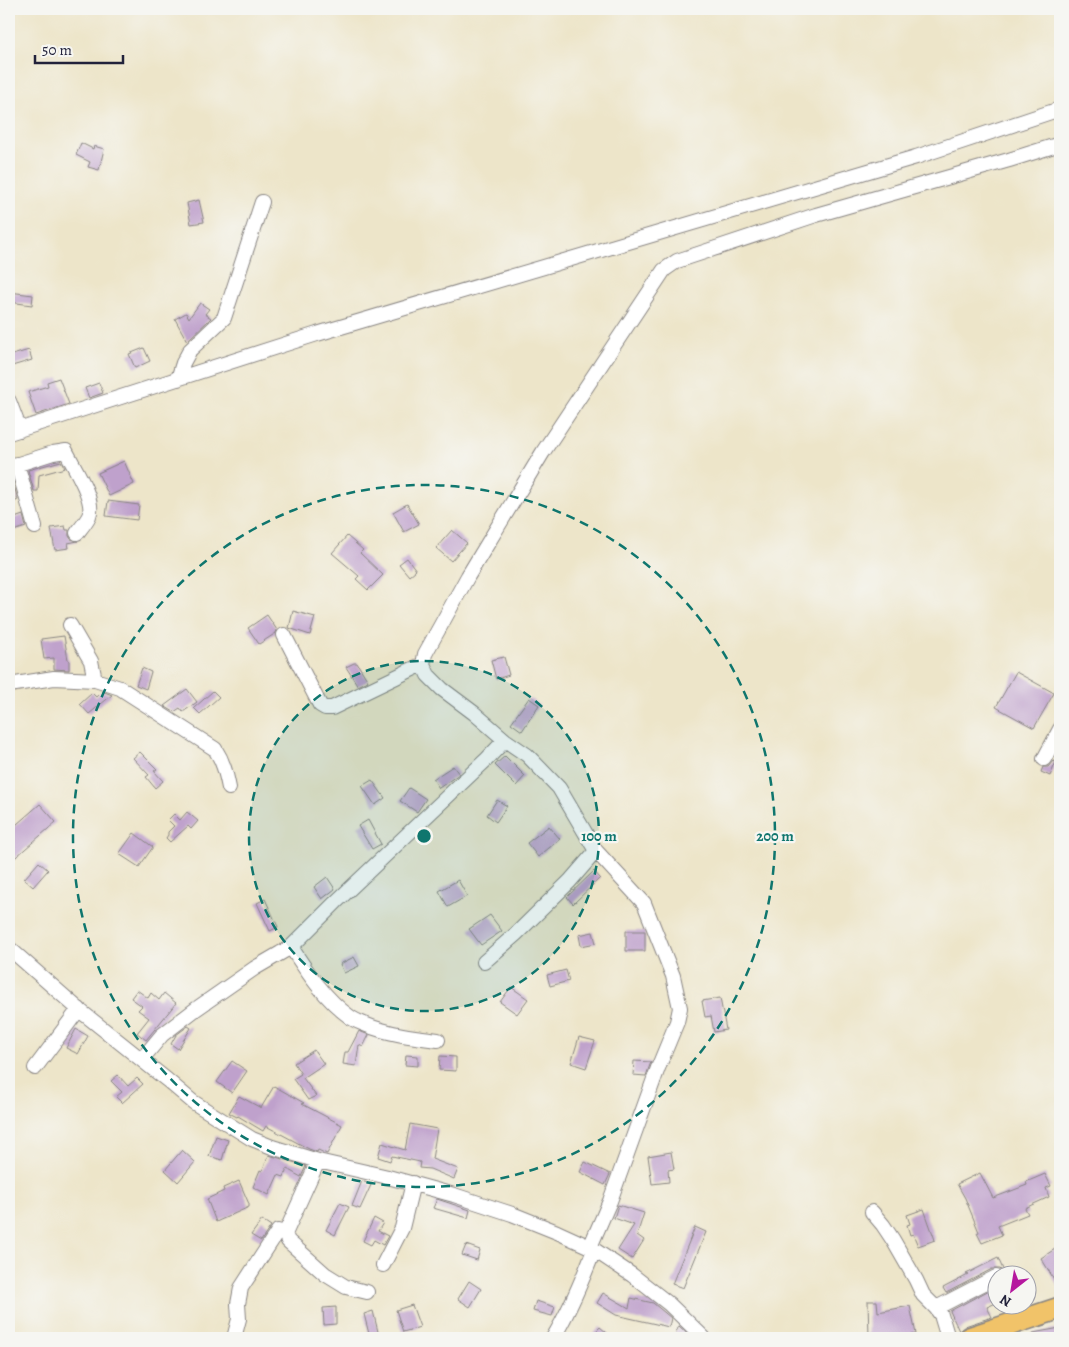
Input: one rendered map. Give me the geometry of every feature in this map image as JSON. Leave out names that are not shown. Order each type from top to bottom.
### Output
[{"type":"main road","points":[[975,1337],[1060,1308]]},
{"type":"street","points":[[9,401],[14,431],[317,334],[916,157],[1060,109]]},
{"type":"street","points":[[553,1338],[580,1287],[651,1086],[677,1022],[680,1008],[673,976],[644,903],[596,851],[559,788],[527,755],[504,740],[428,676],[423,664],[425,654],[468,576],[543,452],[664,270],[677,261],[816,216],[1060,144]]},
{"type":"street","points":[[178,379],[190,350],[224,318],[262,202]]},
{"type":"street","points":[[35,527],[13,466],[53,453],[66,451],[90,502],[90,515],[77,533]]},
{"type":"street","points":[[70,625],[91,662],[95,680]]},
{"type":"street","points":[[284,635],[320,705],[325,708],[332,708],[423,664]]},
{"type":"street","points":[[9,685],[54,678],[95,680],[120,688],[215,748],[224,766],[229,788]]},
{"type":"street","points":[[1044,759],[1060,729]]},
{"type":"street","points":[[142,1060],[162,1035],[196,1009],[255,968],[291,947],[487,759],[504,740]]},
{"type":"street","points":[[484,962],[516,934],[570,881],[596,851]]},
{"type":"street","points":[[291,947],[303,966],[329,998],[351,1018],[394,1034],[438,1040]]},
{"type":"street","points":[[9,948],[78,1009],[193,1102],[252,1139],[318,1162],[413,1183],[537,1223],[592,1249],[632,1275],[658,1294],[704,1338]]},
{"type":"street","points":[[36,1068],[78,1009]]},
{"type":"street","points":[[285,1234],[318,1162]]},
{"type":"street","points":[[383,1265],[402,1228],[413,1183]]},
{"type":"street","points":[[872,1212],[884,1225],[923,1295],[941,1315],[948,1338]]},
{"type":"street","points":[[234,1338],[239,1319],[238,1304],[241,1288],[278,1231],[285,1234],[288,1241],[324,1274],[346,1287],[367,1292]]},
{"type":"street","points":[[936,1308],[986,1281]]},
{"type":"building","points":[[81,143],[93,149],[94,146],[104,149],[99,170],[88,167],[90,162],[76,155]]},
{"type":"building","points":[[199,200],[204,222],[191,224],[187,203]]},
{"type":"building","points":[[9,292],[33,295],[32,305],[9,302]]},
{"type":"building","points":[[200,303],[209,309],[205,314],[211,318],[187,341],[175,319],[186,313],[189,318]]},
{"type":"building","points":[[144,348],[150,361],[135,368],[129,354]]},
{"type":"building","points":[[29,350],[32,360],[12,366],[9,356]]},
{"type":"building","points":[[59,378],[69,404],[36,415],[28,392],[48,386],[47,382]]},
{"type":"building","points":[[99,383],[103,393],[89,398],[85,388]]},
{"type":"building","points":[[61,461],[65,468],[39,475],[38,491],[34,491],[28,470]]},
{"type":"building","points":[[124,461],[134,484],[109,496],[98,473]]},
{"type":"building","points":[[11,475],[18,500],[14,502],[9,487],[9,476]]},
{"type":"building","points":[[108,501],[139,505],[137,520],[106,516]]},
{"type":"building","points":[[407,504],[419,524],[404,532],[393,512]]},
{"type":"building","points":[[23,515],[26,527],[13,531],[9,520]]},
{"type":"building","points":[[65,526],[66,530],[69,530],[71,539],[78,541],[68,543],[69,548],[55,550],[51,528]]},
{"type":"building","points":[[452,530],[467,543],[451,561],[436,548]]},
{"type":"building","points":[[347,536],[363,550],[360,553],[383,575],[368,590],[356,579],[359,576],[332,553]]},
{"type":"building","points":[[407,558],[416,570],[409,576],[399,564]]},
{"type":"building","points":[[293,611],[315,617],[310,635],[289,628]]},
{"type":"building","points":[[267,615],[277,630],[276,633],[259,644],[248,628]]},
{"type":"building","points":[[64,636],[69,670],[54,669],[54,658],[44,659],[41,639]]},
{"type":"building","points":[[504,657],[509,675],[496,679],[491,660]]},
{"type":"building","points":[[357,663],[368,681],[358,686],[346,667]]},
{"type":"building","points":[[142,668],[151,672],[146,689],[136,685]]},
{"type":"building","points":[[1016,672],[1054,693],[1034,728],[996,707]]},
{"type":"building","points":[[187,689],[197,702],[183,712],[180,708],[174,712],[164,706]]},
{"type":"building","points":[[102,691],[112,695],[89,714],[80,704],[92,693],[96,697]]},
{"type":"building","points":[[213,691],[219,697],[200,714],[194,708]]},
{"type":"building","points":[[529,698],[539,705],[522,731],[511,723]]},
{"type":"building","points":[[140,752],[157,769],[154,771],[163,781],[155,788],[146,777],[149,775],[133,758]]},
{"type":"building","points":[[505,756],[525,776],[516,786],[495,765]]},
{"type":"building","points":[[1053,761],[1056,762],[1050,776],[1041,772],[1043,767],[1048,767]]},
{"type":"building","points":[[453,766],[459,774],[439,788],[433,779]]},
{"type":"building","points":[[372,780],[385,798],[375,805],[362,786]]},
{"type":"building","points":[[409,788],[426,799],[417,812],[400,801]]},
{"type":"building","points":[[497,800],[507,806],[496,822],[487,815]]},
{"type":"building","points":[[40,804],[56,822],[9,863],[9,831]]},
{"type":"building","points":[[187,812],[198,821],[191,829],[188,826],[170,842],[166,838],[168,832],[174,826],[168,820],[174,814],[180,820]]},
{"type":"building","points":[[368,820],[381,844],[372,849],[358,826]]},
{"type":"building","points":[[549,826],[560,839],[538,857],[527,843]]},
{"type":"building","points":[[134,833],[153,847],[139,867],[119,854]]},
{"type":"building","points":[[39,862],[48,870],[33,887],[24,879]]},
{"type":"building","points":[[594,871],[600,878],[573,904],[567,897]]},
{"type":"building","points":[[327,877],[335,889],[322,899],[314,887]]},
{"type":"building","points":[[458,880],[467,896],[448,907],[439,891]]},
{"type":"building","points":[[265,899],[278,927],[270,931],[257,903]]},
{"type":"building","points":[[490,915],[502,931],[481,945],[469,929]]},
{"type":"building","points":[[626,931],[645,931],[645,951],[626,951]]},
{"type":"building","points":[[593,932],[596,943],[581,946],[579,935]]},
{"type":"building","points":[[354,957],[359,966],[344,973],[340,964]]},
{"type":"building","points":[[566,970],[569,981],[550,986],[547,975]]},
{"type":"building","points":[[511,987],[528,999],[517,1014],[500,1002]]},
{"type":"building","points":[[137,990],[148,998],[151,993],[159,1000],[164,993],[176,1003],[146,1040],[137,1033],[149,1018],[138,1010],[142,1006],[131,998]]},
{"type":"building","points":[[720,998],[726,1030],[714,1032],[711,1016],[705,1017],[702,1001]]},
{"type":"building","points":[[188,1026],[191,1028],[178,1049],[171,1044],[176,1035]]},
{"type":"building","points":[[76,1029],[88,1036],[78,1054],[66,1048]]},
{"type":"building","points":[[359,1031],[369,1035],[363,1047],[359,1045],[356,1066],[343,1064],[345,1052],[348,1052]]},
{"type":"building","points":[[579,1037],[595,1041],[586,1068],[571,1063]]},
{"type":"building","points":[[314,1050],[324,1064],[303,1078],[316,1096],[308,1100],[293,1079],[301,1074],[294,1063]]},
{"type":"building","points":[[406,1055],[418,1056],[418,1066],[405,1065]]},
{"type":"building","points":[[440,1056],[456,1057],[456,1071],[439,1070]]},
{"type":"building","points":[[232,1061],[247,1071],[232,1093],[217,1082]]},
{"type":"building","points":[[634,1061],[651,1062],[646,1076],[633,1075]]},
{"type":"building","points":[[118,1075],[128,1086],[137,1078],[143,1084],[122,1103],[116,1097],[122,1092],[111,1081]]},
{"type":"building","points":[[274,1086],[304,1103],[302,1104],[342,1125],[327,1154],[309,1149],[266,1126],[263,1131],[238,1116],[229,1113],[239,1096],[261,1108]]},
{"type":"building","points":[[410,1124],[437,1129],[432,1159],[458,1169],[454,1179],[430,1169],[419,1168],[420,1162],[392,1156],[390,1161],[378,1157],[382,1143],[405,1150]]},
{"type":"building","points":[[216,1136],[228,1140],[222,1160],[209,1156]]},
{"type":"building","points":[[182,1150],[195,1162],[178,1182],[165,1170]]},
{"type":"building","points":[[671,1152],[674,1169],[668,1170],[669,1182],[652,1184],[648,1156]]},
{"type":"building","points":[[269,1155],[306,1166],[301,1177],[287,1169],[284,1177],[278,1175],[269,1195],[253,1187]]},
{"type":"building","points":[[585,1162],[610,1174],[605,1185],[580,1172]]},
{"type":"building","points":[[980,1173],[993,1198],[1027,1185],[1026,1182],[1045,1174],[1051,1186],[1046,1188],[1049,1197],[1025,1208],[1028,1214],[998,1226],[1002,1235],[982,1243],[965,1198],[957,1184]]},
{"type":"building","points":[[239,1181],[249,1207],[216,1222],[207,1199],[224,1191],[223,1188]]},
{"type":"building","points":[[362,1181],[371,1185],[360,1209],[352,1206]]},
{"type":"building","points":[[437,1199],[470,1210],[468,1218],[433,1208]]},
{"type":"building","points":[[340,1203],[349,1207],[335,1235],[326,1230]]},
{"type":"building","points":[[618,1205],[644,1213],[637,1235],[644,1240],[632,1259],[618,1250],[634,1225],[614,1218]]},
{"type":"building","points":[[924,1209],[935,1240],[918,1246],[913,1234],[910,1235],[907,1225],[910,1224],[907,1215]]},
{"type":"building","points":[[374,1218],[383,1223],[378,1231],[388,1236],[383,1245],[374,1240],[371,1245],[363,1241]]},
{"type":"building","points":[[262,1220],[271,1226],[261,1241],[251,1235]]},
{"type":"building","points":[[695,1227],[706,1232],[683,1288],[672,1284]]},
{"type":"building","points":[[466,1245],[480,1250],[477,1260],[462,1255]]},
{"type":"building","points":[[1055,1249],[1060,1257],[1060,1289],[1041,1258]]},
{"type":"building","points":[[998,1258],[1001,1264],[986,1264]]},
{"type":"building","points":[[986,1264],[986,1272],[946,1293],[943,1288],[968,1275],[966,1274]]},
{"type":"building","points":[[469,1281],[481,1289],[470,1307],[458,1299]]},
{"type":"building","points":[[986,1292],[986,1314],[990,1314],[992,1317],[965,1326],[959,1331],[950,1311]]},
{"type":"building","points":[[603,1293],[629,1308],[631,1298],[653,1303],[671,1318],[669,1327],[616,1315],[597,1303]]},
{"type":"building","points":[[536,1301],[555,1307],[552,1316],[533,1311]]},
{"type":"building","points":[[868,1301],[877,1301],[878,1312],[910,1306],[916,1334],[896,1338],[892,1338],[892,1335],[869,1336]]},
{"type":"building","points":[[412,1305],[420,1327],[403,1332],[396,1310]]},
{"type":"building","points":[[336,1307],[336,1324],[324,1325],[323,1308]]},
{"type":"building","points":[[373,1311],[379,1336],[370,1338],[364,1314]]},
{"type":"building","points":[[679,1326],[688,1334],[686,1338],[675,1334]]},
{"type":"building","points":[[600,1327],[613,1338],[590,1338]]},
{"type":"building","points":[[1060,1328],[1060,1338],[1033,1338],[1033,1333]]}]
